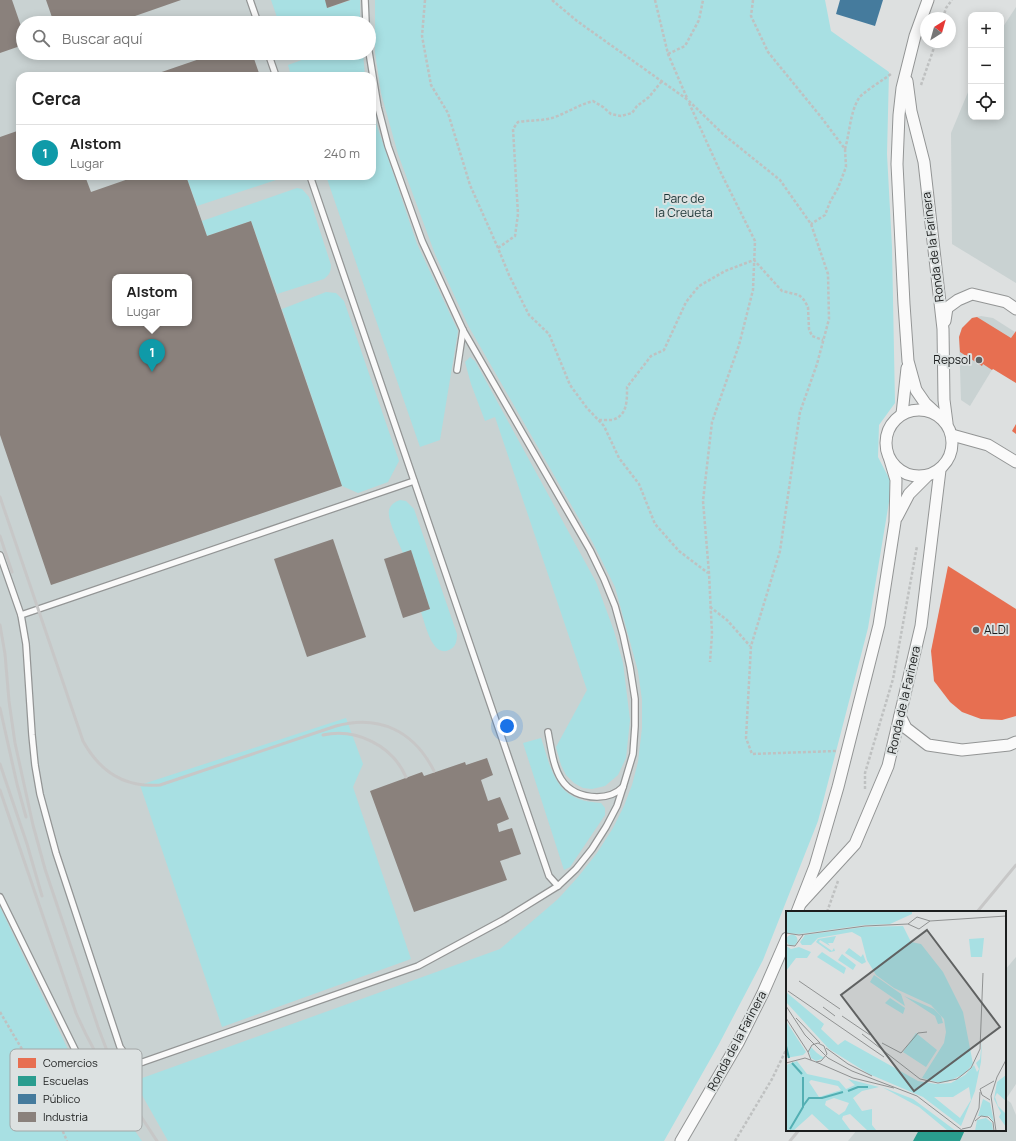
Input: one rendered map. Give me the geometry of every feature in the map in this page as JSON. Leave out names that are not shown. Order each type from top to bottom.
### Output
[{"type":"street","name":"Ronda de la Farinera","points":[[902,414],[908,361],[897,164],[899,116],[905,72],[914,36],[928,0]]},
{"type":"street","name":"Ronda de la Farinera","points":[[905,72],[911,111],[924,162],[943,329],[944,400],[947,423]]},
{"type":"street","points":[[943,329],[947,308],[958,300],[972,294],[1006,302],[1016,309]]},
{"type":"street","name":"Ronda de la Farinera","points":[[908,361],[916,390],[926,403],[938,414]]},
{"type":"street","points":[[914,409],[926,410],[938,414],[947,423],[952,435],[953,447],[949,459],[940,470],[927,476],[913,476],[900,470],[890,460],[886,446],[887,433],[892,422],[902,414],[914,409]]},
{"type":"street","points":[[952,435],[988,445],[1016,462]]},
{"type":"street","name":"Ronda de la Farinera","points":[[799,908],[815,866],[847,751],[878,626],[895,522],[896,480],[890,460]]},
{"type":"street","name":"Ronda de la Farinera","points":[[799,908],[855,844],[888,766],[921,626],[940,470]]},
{"type":"street","name":"Ronda de la Farinera","points":[[895,522],[909,494],[927,476]]},
{"type":"street","points":[[900,716],[906,728],[928,745],[962,750],[1009,745],[1016,742]]},
{"type":"street","name":"Ronda de la Farinera","points":[[681,1141],[738,1043],[763,993],[786,940]]},
{"type":"lane","points":[[250,0],[256,16]]},
{"type":"lane","points":[[365,0],[366,16]]},
{"type":"lane","points":[[270,60],[275,72]]},
{"type":"lane","points":[[370,60],[372,72]]},
{"type":"lane","points":[[142,1062],[418,966],[503,920],[558,886],[576,869],[592,849],[606,827],[617,806],[633,754],[635,699],[630,667],[615,606],[590,550],[464,330],[422,241],[388,146],[376,95]]},
{"type":"lane","points":[[311,180],[549,876],[558,886]]},
{"type":"lane","points":[[457,370],[464,330]]},
{"type":"lane","points":[[20,615],[414,481]]},
{"type":"lane","points":[[0,555],[20,615],[26,644],[35,765],[48,826],[121,1049]]},
{"type":"lane","points":[[548,732],[555,767],[558,774],[561,780],[576,792],[585,795],[602,797],[615,793],[624,784]]},
{"type":"lane","points":[[0,897],[76,1049]]},
{"type":"lane","points":[[142,1062],[146,1061]]},
{"type":"path","points":[[425,0],[422,36],[431,85],[448,113],[470,185],[509,275],[529,316],[549,334],[570,385],[587,408],[604,426],[619,458],[639,484],[655,524],[680,550],[709,573]]},
{"type":"path","points":[[552,0],[578,21],[688,100],[724,135],[780,180],[811,224],[828,274],[829,319],[817,364],[800,412],[780,551],[751,646],[746,738],[752,754],[847,751]]},
{"type":"path","points":[[655,0],[668,54],[719,169],[755,241],[753,290],[739,345],[712,422],[703,501],[712,634],[710,662]]},
{"type":"path","points":[[668,54],[685,46],[699,20],[703,0]]},
{"type":"path","points":[[753,0],[751,16],[768,52],[845,149]]},
{"type":"path","points":[[945,12],[952,0]]},
{"type":"path","points":[[811,224],[826,216],[830,202],[838,188],[846,167],[845,149],[852,113],[860,96],[889,76],[908,60]]},
{"type":"path","points":[[498,248],[515,236],[518,214],[513,129],[518,122],[542,120],[555,117],[582,104],[593,101],[611,114],[621,116],[632,112],[649,97],[662,81]]},
{"type":"path","points":[[599,420],[614,420],[623,413],[628,399],[626,386],[651,356],[664,350],[686,302],[699,286],[725,271],[754,260]]},
{"type":"path","points":[[754,260],[782,291],[799,295],[804,300],[808,308],[809,329],[812,336],[823,340]]},
{"type":"path","points":[[876,794],[864,788],[865,774],[893,679],[918,540]]},
{"type":"path","points":[[710,607],[727,620],[751,646]]},
{"type":"path","points":[[0,1012],[22,1049]]},
{"type":"path","points":[[735,1141],[772,1079],[786,1050]]},
{"type":"path","points":[[63,1131],[67,1141]]},
{"type":"shaded area","points":[[0,0],[388,0],[715,688],[651,1141],[77,1141],[73,1131],[142,1131],[142,1049],[36,1049],[0,969]]},
{"type":"shaded area","points":[[1016,7],[1016,283],[952,244],[951,133],[968,92],[968,120],[1004,120],[1004,25]]},
{"type":"shaded area","name":"Repsol","points":[[981,316],[993,318],[1015,332],[970,406],[961,400],[959,337],[962,328],[972,318]]},
{"type":"shaded area","points":[[1016,957],[1016,1084],[1006,1099],[1006,969]]},
{"type":"shaded area","points":[[1006,1099],[1011,1103],[1016,1115],[1016,1141],[848,1141],[856,1131],[1006,1131]]},
{"type":"green space","points":[[271,0],[325,0],[328,8],[351,0],[360,0],[360,16],[277,16]]},
{"type":"green space","name":"Parc de la Creueta","points":[[375,0],[825,0],[831,31],[889,72],[887,154],[892,247],[895,403],[879,425],[878,457],[892,484],[868,628],[818,821],[763,960],[719,1044],[664,1141],[168,1141],[142,1095],[142,1078],[500,949],[558,899],[597,853],[613,828],[624,806],[632,785],[638,762],[642,728],[642,700],[638,671],[615,587],[593,543],[469,327],[435,254],[398,154],[381,93],[376,59]]},
{"type":"green space","points":[[302,60],[364,60],[365,72],[290,72],[288,65]]},
{"type":"green space","points":[[376,123],[417,244],[458,331],[440,440],[420,447],[327,180],[376,180]]},
{"type":"green space","points":[[187,180],[276,180],[197,206]]},
{"type":"green space","points":[[297,188],[302,189],[309,197],[331,265],[331,270],[324,279],[277,294],[251,221],[207,236],[202,221]]},
{"type":"green space","points":[[326,292],[336,293],[344,301],[399,461],[388,482],[358,493],[342,486],[282,309]]},
{"type":"green space","points":[[470,357],[475,361],[596,582],[614,631],[623,663],[630,720],[626,758],[618,775],[605,786],[592,789],[583,788],[574,783],[566,775],[561,765],[556,747],[587,690],[495,417],[485,421],[471,384],[465,362]]},
{"type":"green space","points":[[400,500],[406,501],[414,509],[457,634],[456,644],[449,650],[443,651],[438,649],[430,638],[421,612],[430,609],[411,550],[403,553],[391,525],[389,510],[393,504]]},
{"type":"green space","points":[[346,718],[363,764],[353,787],[411,959],[222,1027],[140,785]]},
{"type":"green space","points":[[541,738],[553,774],[563,789],[570,795],[579,799],[601,803],[605,808],[605,815],[570,867],[564,870],[523,743]]},
{"type":"green space","points":[[0,907],[68,1049],[10,1049],[10,1131],[135,1131],[142,1141],[0,1141]]},
{"type":"building: Comercios","points":[[977,317],[1011,338],[1016,331],[1016,383],[983,364],[982,366],[960,352],[959,337],[962,328],[972,318]]},
{"type":"building: Comercios","points":[[1016,424],[1016,434],[1012,431]]},
{"type":"building: Comercios","name":"ALDI","points":[[948,566],[1016,609],[1016,716],[1002,720],[981,719],[962,712],[950,702],[934,681],[931,651]]},
{"type":"building: Escuelas","points":[[918,1131],[965,1131],[960,1141],[913,1141]]},
{"type":"building: Público","points":[[840,0],[883,0],[875,26],[836,14]]},
{"type":"building: Industria","points":[[0,0],[12,0],[18,16],[16,16],[16,47],[0,53]]},
{"type":"building: Industria","points":[[46,0],[181,0],[135,16],[52,16]]},
{"type":"building: Industria","points":[[325,0],[350,0],[327,8]]},
{"type":"building: Industria","points":[[197,60],[254,60],[259,72],[162,72]]},
{"type":"building: Industria","points":[[16,131],[16,180],[86,180],[91,192],[126,180],[187,180],[207,236],[251,221],[342,486],[51,585],[0,435],[0,137]]},
{"type":"building: Industria","points":[[333,539],[366,637],[307,657],[274,559]]},
{"type":"building: Industria","points":[[411,550],[430,609],[403,618],[384,559]]},
{"type":"building: Industria","points":[[487,758],[493,775],[481,780],[488,801],[500,797],[509,819],[497,824],[499,832],[512,828],[521,854],[500,861],[507,880],[414,912],[370,791],[422,772],[424,776],[465,762],[466,765]]},
{"type":"railway","points":[[0,497],[83,741],[97,761],[115,776],[136,784],[160,785],[336,726],[367,722],[381,724],[406,736],[426,757],[434,771]]},
{"type":"railway","points":[[0,536],[12,572]]},
{"type":"railway","points":[[0,625],[5,654],[9,701],[15,743],[33,825],[45,869],[106,1049]]},
{"type":"railway","points":[[0,708],[26,817]]},
{"type":"railway","points":[[323,735],[335,733],[348,734],[372,741],[392,756],[406,777]]},
{"type":"railway","points":[[0,764],[27,844],[42,896]]},
{"type":"railway","points":[[0,790],[76,1013],[93,1049]]},
{"type":"railway","points":[[978,911],[1016,865]]},
{"type":"railway","points":[[142,1118],[157,1141]]},
{"type":"railway","points":[[790,1141],[798,1131]]},
{"type":"place","name":"Repsol","points":[[979,360]]},
{"type":"place","name":"Alstom","points":[[152,372]]},
{"type":"place","name":"ALDI","points":[[976,630]]}]
